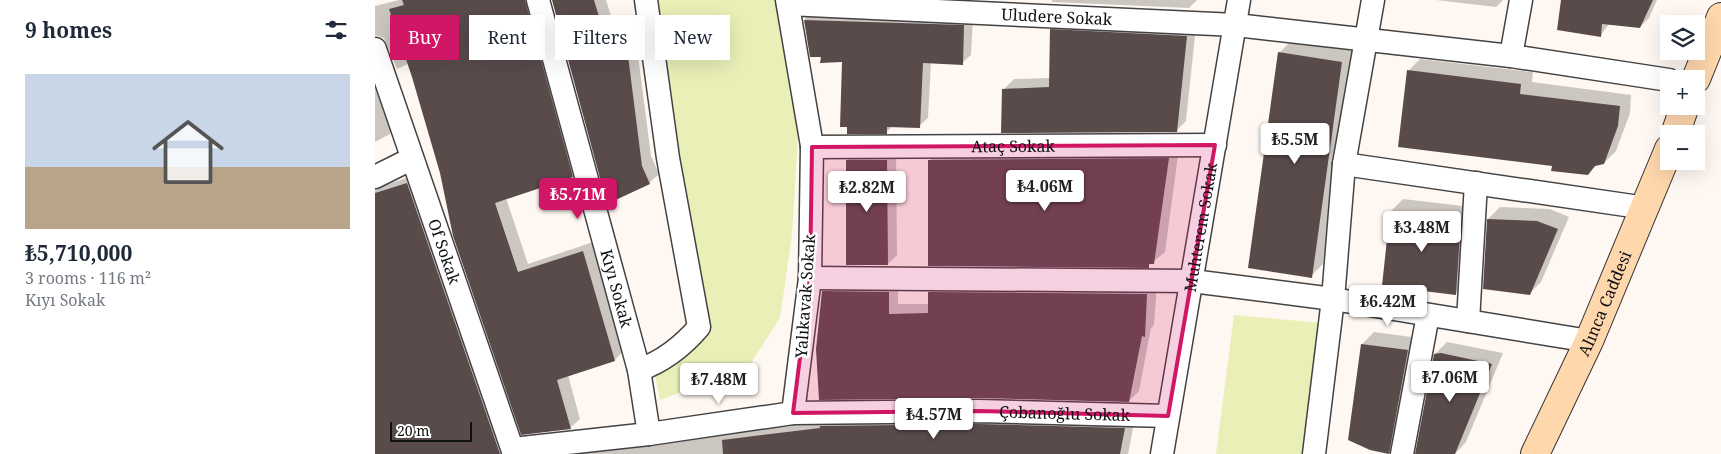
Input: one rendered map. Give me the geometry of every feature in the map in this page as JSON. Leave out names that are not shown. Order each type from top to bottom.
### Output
[{"type":"main road","points":[[1700,70],[1721,17]]},
{"type":"main road","name":"Alınca Caddesi","points":[[1535,454],[1589,341],[1661,170]]},
{"type":"street","name":"Kıyı Sokak","points":[[538,0],[639,370],[649,434]]},
{"type":"street","points":[[639,370],[665,359],[686,342],[699,327],[668,158],[646,0]]},
{"type":"street","name":"Muhterem Sokak","points":[[1162,454],[1239,0]]},
{"type":"street","points":[[1314,454],[1333,299],[1344,164],[1368,40],[1373,0]]},
{"type":"street","points":[[1511,56],[1521,0]]},
{"type":"street","name":"Uludere Sokak","points":[[788,2],[1236,25],[1511,56],[1660,79]]},
{"type":"street","name":"Yalıkavak Sokak","points":[[788,2],[812,146],[809,278],[793,413]]},
{"type":"street","name":"Of Sokak","points":[[375,49],[411,159],[513,451]]},
{"type":"street","name":"Ataç Sokak","points":[[812,146],[1215,145]]},
{"type":"street","points":[[375,177],[411,159]]},
{"type":"street","points":[[1344,164],[1646,208]]},
{"type":"street","points":[[1468,321],[1476,183]]},
{"type":"street","points":[[809,278],[1192,282],[1333,299],[1589,341]]},
{"type":"street","points":[[1402,454],[1428,315]]},
{"type":"street","name":"Çobanoğlu Sokak","points":[[513,451],[793,413],[979,411],[1168,416]]},
{"type":"highlighted area","points":[[1215,145],[1168,416],[979,411],[793,413],[810,278],[812,147]]},
{"type":"green space","points":[[639,0],[775,0],[799,122],[792,235],[780,318],[749,366],[660,400],[655,375],[703,336],[645,32],[645,15],[642,15]]},
{"type":"green space","points":[[1234,315],[1321,323],[1306,454],[1216,454]]},
{"type":"building","points":[[402,0],[525,0],[529,15],[469,15],[469,60],[541,60],[573,177],[495,203],[518,272],[583,251],[615,361],[557,380],[571,429],[521,435],[453,236],[440,173],[406,60],[459,60],[459,15],[391,15],[389,9],[404,5]]},
{"type":"building","points":[[552,0],[594,0],[598,15],[556,15]]},
{"type":"building","points":[[1561,0],[1653,0],[1640,28],[1602,24],[1601,37],[1557,30]]},
{"type":"building","points":[[804,20],[964,25],[963,65],[923,63],[920,128],[887,127],[887,134],[847,134],[847,127],[840,127],[842,62],[820,63],[821,57],[810,57]]},
{"type":"building","points":[[1050,29],[1187,36],[1177,132],[1001,133],[1002,89],[1049,87]]},
{"type":"building","points":[[1278,52],[1342,62],[1312,278],[1248,268]]},
{"type":"building","points":[[568,60],[629,60],[642,166],[650,184],[607,204]]},
{"type":"building","points":[[1407,70],[1521,84],[1520,94],[1620,106],[1618,126],[1604,164],[1595,166],[1588,175],[1551,171],[1552,166],[1398,147]]},
{"type":"building","points":[[1169,158],[1154,264],[1149,264],[1149,268],[928,266],[928,160]]},
{"type":"building","points":[[846,160],[887,160],[888,265],[846,265]]},
{"type":"building","points":[[407,183],[500,454],[375,454],[375,193]]},
{"type":"building","points":[[1390,211],[1461,219],[1456,295],[1382,286]]},
{"type":"building","points":[[1487,219],[1537,221],[1558,229],[1530,295],[1483,289]]},
{"type":"building","points":[[822,291],[889,292],[889,314],[928,313],[928,292],[1147,294],[1145,337],[1142,336],[1129,402],[979,398],[819,400],[816,349]]},
{"type":"building","points":[[1361,344],[1408,350],[1389,454],[1370,450],[1348,440]]},
{"type":"building","points":[[1441,353],[1492,364],[1455,454],[1415,454],[1434,354]]},
{"type":"building","points":[[979,424],[1125,428],[1120,454],[723,454],[722,440],[820,428],[820,426]]}]
